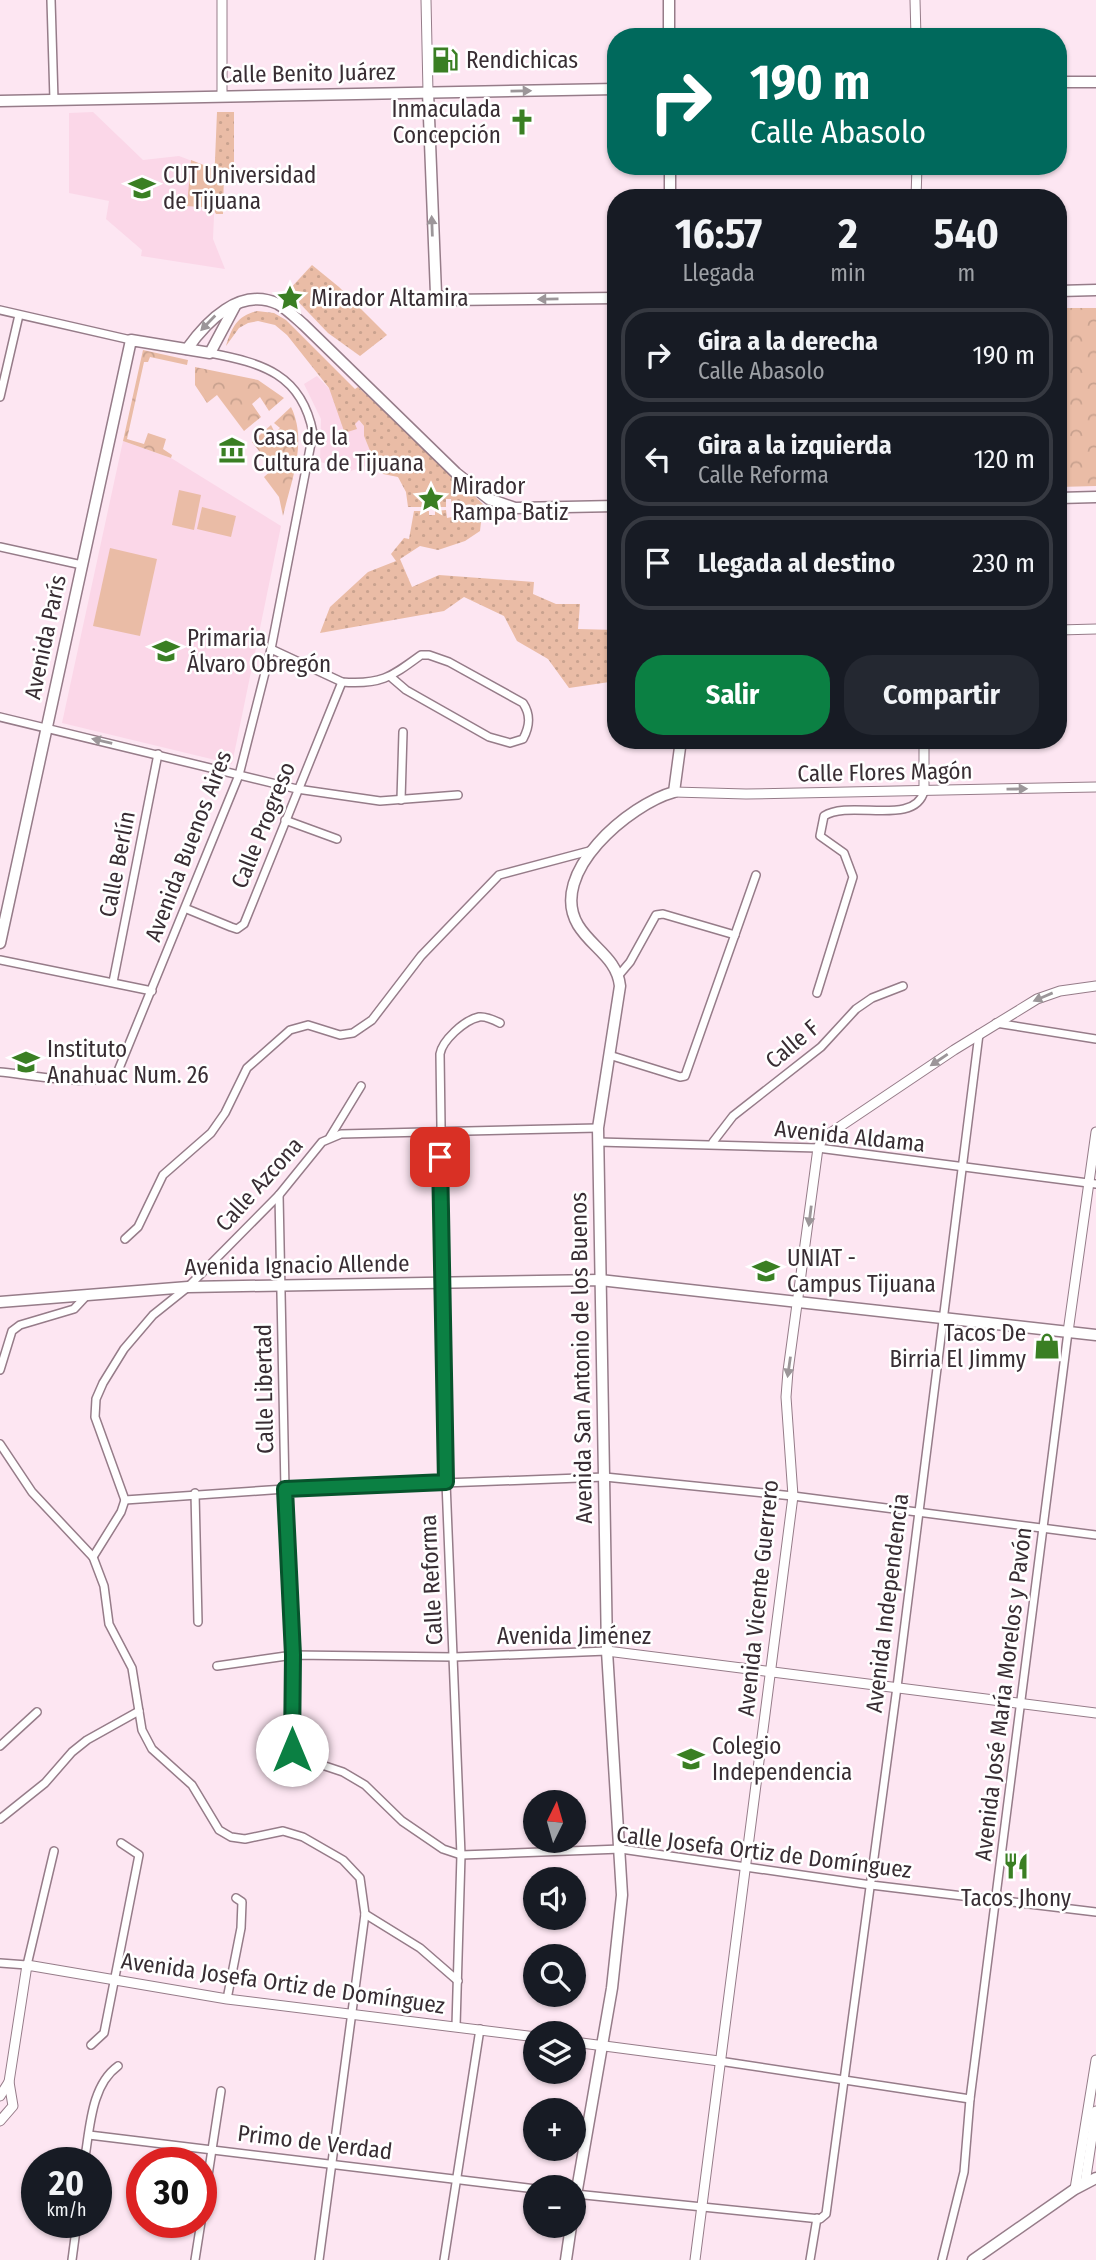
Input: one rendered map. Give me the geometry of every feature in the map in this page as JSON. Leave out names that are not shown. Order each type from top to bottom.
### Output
[{"type":"main road","points":[[669,0],[669,28]]},
{"type":"main road","points":[[1067,82],[1096,82]]},
{"type":"main road","name":"Calle Benito Juárez","points":[[0,101],[222,94],[607,89]]},
{"type":"main road","points":[[428,92],[436,294],[448,300],[607,298]]},
{"type":"main road","points":[[1067,291],[1096,290]]},
{"type":"main road","points":[[187,349],[213,317],[235,306],[253,300],[280,305],[456,473],[489,499],[515,508],[607,506]]},
{"type":"main road","points":[[131,340],[210,353],[235,306]]},
{"type":"main road","name":"Avenida París","points":[[0,943],[131,340]]},
{"type":"main road","points":[[1067,498],[1096,497]]},
{"type":"main road","points":[[619,975],[611,961],[579,926],[574,915],[572,888],[577,875],[594,850],[641,806],[674,792],[680,749]]},
{"type":"main road","name":"Avenida San Antonio de los Buenos","points":[[578,2175],[612,1988],[620,1921],[621,1849],[607,1651],[598,1142],[619,998],[619,975]]},
{"type":"main road","name":"Avenida Ignacio Allende","points":[[0,1302],[188,1287],[600,1280],[800,1300],[1096,1335]]},
{"type":"main road","points":[[973,2260],[1086,2183]]},
{"type":"main road","points":[[566,2260],[569,2238]]},
{"type":"street","points":[[51,0],[54,100]]},
{"type":"street","points":[[222,0],[222,94]]},
{"type":"street","points":[[426,0],[428,92]]},
{"type":"street","points":[[915,0],[916,28]]},
{"type":"street","points":[[0,310],[131,340]]},
{"type":"street","points":[[0,397],[19,314]]},
{"type":"street","name":"Avenida Buenos Aires","points":[[0,1072],[96,1081],[114,1077],[187,909],[239,775],[271,649],[312,448],[310,416],[296,391],[282,376],[264,367],[210,353]]},
{"type":"street","points":[[0,547],[82,565]]},
{"type":"street","points":[[1067,630],[1096,629]]},
{"type":"street","points":[[271,649],[342,682],[392,678],[421,656],[437,657],[523,703],[529,717],[527,732],[523,739],[501,742],[407,690],[392,678]]},
{"type":"street","name":"Calle Progreso","points":[[187,909],[231,927],[241,928],[342,682]]},
{"type":"street","points":[[0,717],[297,789],[362,799],[401,800],[457,795]]},
{"type":"street","points":[[401,800],[403,732]]},
{"type":"street","points":[[817,993],[853,877],[844,853],[820,836],[824,816],[842,809],[889,811],[916,805],[924,791],[924,749]]},
{"type":"street","name":"Calle Berlín","points":[[113,982],[158,754]]},
{"type":"street","name":"Calle Flores Magón","points":[[674,792],[746,794],[1096,787]]},
{"type":"street","points":[[285,820],[338,839]]},
{"type":"street","points":[[125,1239],[138,1227],[163,1175],[211,1133],[225,1113],[247,1068],[290,1030],[309,1025],[340,1035],[353,1033],[372,1020],[421,956],[499,875],[594,850]]},
{"type":"street","points":[[609,1055],[680,1077],[685,1076],[756,876]]},
{"type":"street","points":[[619,975],[630,962],[650,919],[656,915],[735,935]]},
{"type":"street","points":[[0,960],[152,991]]},
{"type":"street","name":"Calle F","points":[[713,1142],[733,1116],[821,1047],[856,1009],[903,986]]},
{"type":"street","points":[[818,1148],[823,1138],[996,1023],[1044,995],[1096,986]]},
{"type":"street","name":"Calle Reforma","points":[[456,2026],[461,1855],[446,1482],[439,1132],[441,1047],[473,1019],[485,1017],[500,1023]]},
{"type":"street","points":[[996,1023],[1096,1039]]},
{"type":"street","name":"Avenida Independencia","points":[[810,2260],[845,2081],[979,1034]]},
{"type":"street","name":"Calle Azcona","points":[[125,1500],[95,1417],[96,1399],[137,1333],[188,1287],[279,1195],[322,1142],[330,1137],[361,1086]]},
{"type":"street","points":[[330,1137],[598,1128]]},
{"type":"street","name":"Avenida José María Morelos y Pavón","points":[[942,2260],[964,2172],[970,2099],[1020,1703],[1068,1332],[1092,1184],[1096,1132]]},
{"type":"street","name":"Avenida Aldama","points":[[598,1142],[713,1142],[818,1148],[1092,1184]]},
{"type":"street","name":"Avenida Vicente Guerrero","points":[[695,2260],[793,1496],[786,1397],[818,1148]]},
{"type":"street","name":"Calle Libertad","points":[[279,1195],[285,1489],[293,1655],[292,1750]]},
{"type":"street","points":[[0,1370],[12,1331],[20,1325],[66,1312],[88,1294]]},
{"type":"street","points":[[0,1444],[32,1492],[93,1557],[104,1586],[109,1624],[132,1668],[142,1730],[152,1749],[192,1785],[219,1830],[231,1837],[245,1839],[283,1832],[303,1837],[343,1860],[360,1878],[365,1914],[349,2013],[319,2260]]},
{"type":"street","points":[[93,1557],[121,1512],[125,1500],[195,1493],[605,1477],[793,1496],[1096,1535]]},
{"type":"street","points":[[195,1493],[198,1622]]},
{"type":"street","name":"Avenida Jiménez","points":[[217,1666],[293,1655],[454,1657],[607,1651],[1096,1713]]},
{"type":"street","points":[[0,1819],[45,1783],[72,1752],[87,1740],[139,1711]]},
{"type":"street","points":[[0,1746],[37,1712]]},
{"type":"street","name":"Calle Josefa Ortiz de Domínguez","points":[[292,1750],[298,1757],[343,1772],[365,1785],[402,1821],[443,1849],[461,1855],[621,1849],[871,1885],[1096,1912]]},
{"type":"street","points":[[91,2045],[104,2033],[117,1981],[139,1855],[121,1843]]},
{"type":"street","points":[[0,2121],[13,2106],[9,2082],[27,1965],[54,1852]]},
{"type":"street","points":[[227,1999],[241,1928],[242,1902],[236,1898]]},
{"type":"street","points":[[365,1914],[420,1948],[458,1981]]},
{"type":"street","points":[[0,1963],[27,1965]]},
{"type":"street","name":"Avenida Josefa Ortiz de Domínguez","points":[[27,1965],[227,1999],[523,2035]]},
{"type":"street","points":[[444,2260],[480,2029]]},
{"type":"street","points":[[586,2043],[970,2099]]},
{"type":"street","points":[[1086,2183],[1096,2060]]},
{"type":"street","points":[[87,2147],[102,2081],[118,2066]]},
{"type":"street","points":[[0,2096],[9,2082]]},
{"type":"street","points":[[213,2147],[220,2091]]},
{"type":"street","points":[[1086,2183],[1096,2111]]},
{"type":"street","name":"Primo de Verdad","points":[[89,2135],[203,2147]]},
{"type":"street","name":"Primo de Verdad","points":[[217,2148],[523,2187]]},
{"type":"street","points":[[586,2195],[700,2209],[820,2218]]},
{"type":"street","points":[[72,2260],[74,2238]]},
{"type":"street","points":[[195,2260],[198,2238]]},
{"type":"shaded area","name":"CUT Universidad de Tijuana","points":[[93,112],[143,160],[179,156],[216,170],[213,239],[225,269],[141,256],[142,250],[106,219],[109,201],[69,193],[69,113]]},
{"type":"shaded area","points":[[317,376],[364,426],[364,436],[375,463],[351,471],[320,462],[321,419],[304,384]]},
{"type":"shaded area","name":"Primaria Álvaro Obregón","points":[[123,441],[171,458],[281,526],[232,764],[62,723]]},
{"type":"green space","points":[[217,112],[234,112],[234,167],[224,171],[223,214],[216,214],[213,208]]},
{"type":"green space","points":[[191,160],[216,170],[213,208],[187,206]]},
{"type":"green space","points":[[312,265],[339,287],[387,335],[360,356],[328,333],[288,291]]},
{"type":"green space","points":[[1067,308],[1096,308],[1096,486],[1067,487]]},
{"type":"green space","points":[[257,311],[274,313],[286,320],[355,389],[358,387],[484,505],[452,506],[451,499],[446,499],[446,507],[435,507],[433,496],[429,496],[429,507],[408,507],[406,492],[398,477],[383,474],[378,463],[375,463],[364,436],[364,426],[359,420],[355,424],[357,429],[341,434],[344,431],[329,388],[287,335],[275,325],[258,321],[239,328],[226,346],[236,323]]},
{"type":"green space","points":[[143,350],[188,360],[187,365],[150,357],[148,362],[144,362],[127,439],[144,444],[148,433],[166,439],[163,449],[172,455],[171,458],[123,441]]},
{"type":"green space","points":[[195,367],[258,380],[284,398],[269,411],[260,397],[252,404],[261,417],[244,431],[217,395],[207,403],[195,385]]},
{"type":"green space","points":[[291,407],[296,420],[298,448],[283,516],[279,497],[264,477],[273,469],[252,442],[271,425],[275,433],[280,428],[274,423]]},
{"type":"green space","points":[[179,490],[201,495],[194,530],[172,525]]},
{"type":"green space","points":[[202,507],[236,516],[231,537],[197,529]]},
{"type":"green space","points":[[446,510],[447,518],[452,517],[452,510],[470,510],[481,522],[480,531],[465,541],[438,550],[420,546],[400,559],[412,587],[439,575],[534,582],[533,594],[556,604],[580,604],[578,629],[607,630],[607,682],[569,688],[548,659],[517,641],[504,616],[464,597],[444,611],[320,633],[330,607],[368,572],[396,561],[391,554],[404,538],[409,539],[414,511],[429,511],[429,515],[435,515],[435,511]]},
{"type":"green space","points":[[110,548],[157,559],[140,636],[93,626]]},
{"type":"place","name":"Rendichicas","points":[[445,60]]},
{"type":"place","name":"Inmaculada Concepción","points":[[522,122]]},
{"type":"place","name":"CUT Universidad de Tijuana","points":[[142,188]]},
{"type":"place","name":"Mirador Altamira","points":[[290,298]]},
{"type":"place","name":"Casa de la Cultura de Tijuana","points":[[232,450]]},
{"type":"place","name":"Mirador Rampa Batiz","points":[[431,499]]},
{"type":"place","name":"Primaria Álvaro Obregón","points":[[166,651]]},
{"type":"place","name":"Instituto Anahuac Num. 26","points":[[26,1062]]},
{"type":"place","name":"UNIAT - Campus Tijuana","points":[[766,1271]]},
{"type":"place","name":"Tacos De Birria El Jimmy","points":[[1047,1346]]},
{"type":"place","name":"Colegio Independencia","points":[[691,1759]]},
{"type":"place","name":"Tacos Jhony","points":[[1016,1866]]},
{"type":"route","points":[[292,1750],[293,1655],[285,1489],[446,1482],[440,1157]]}]
